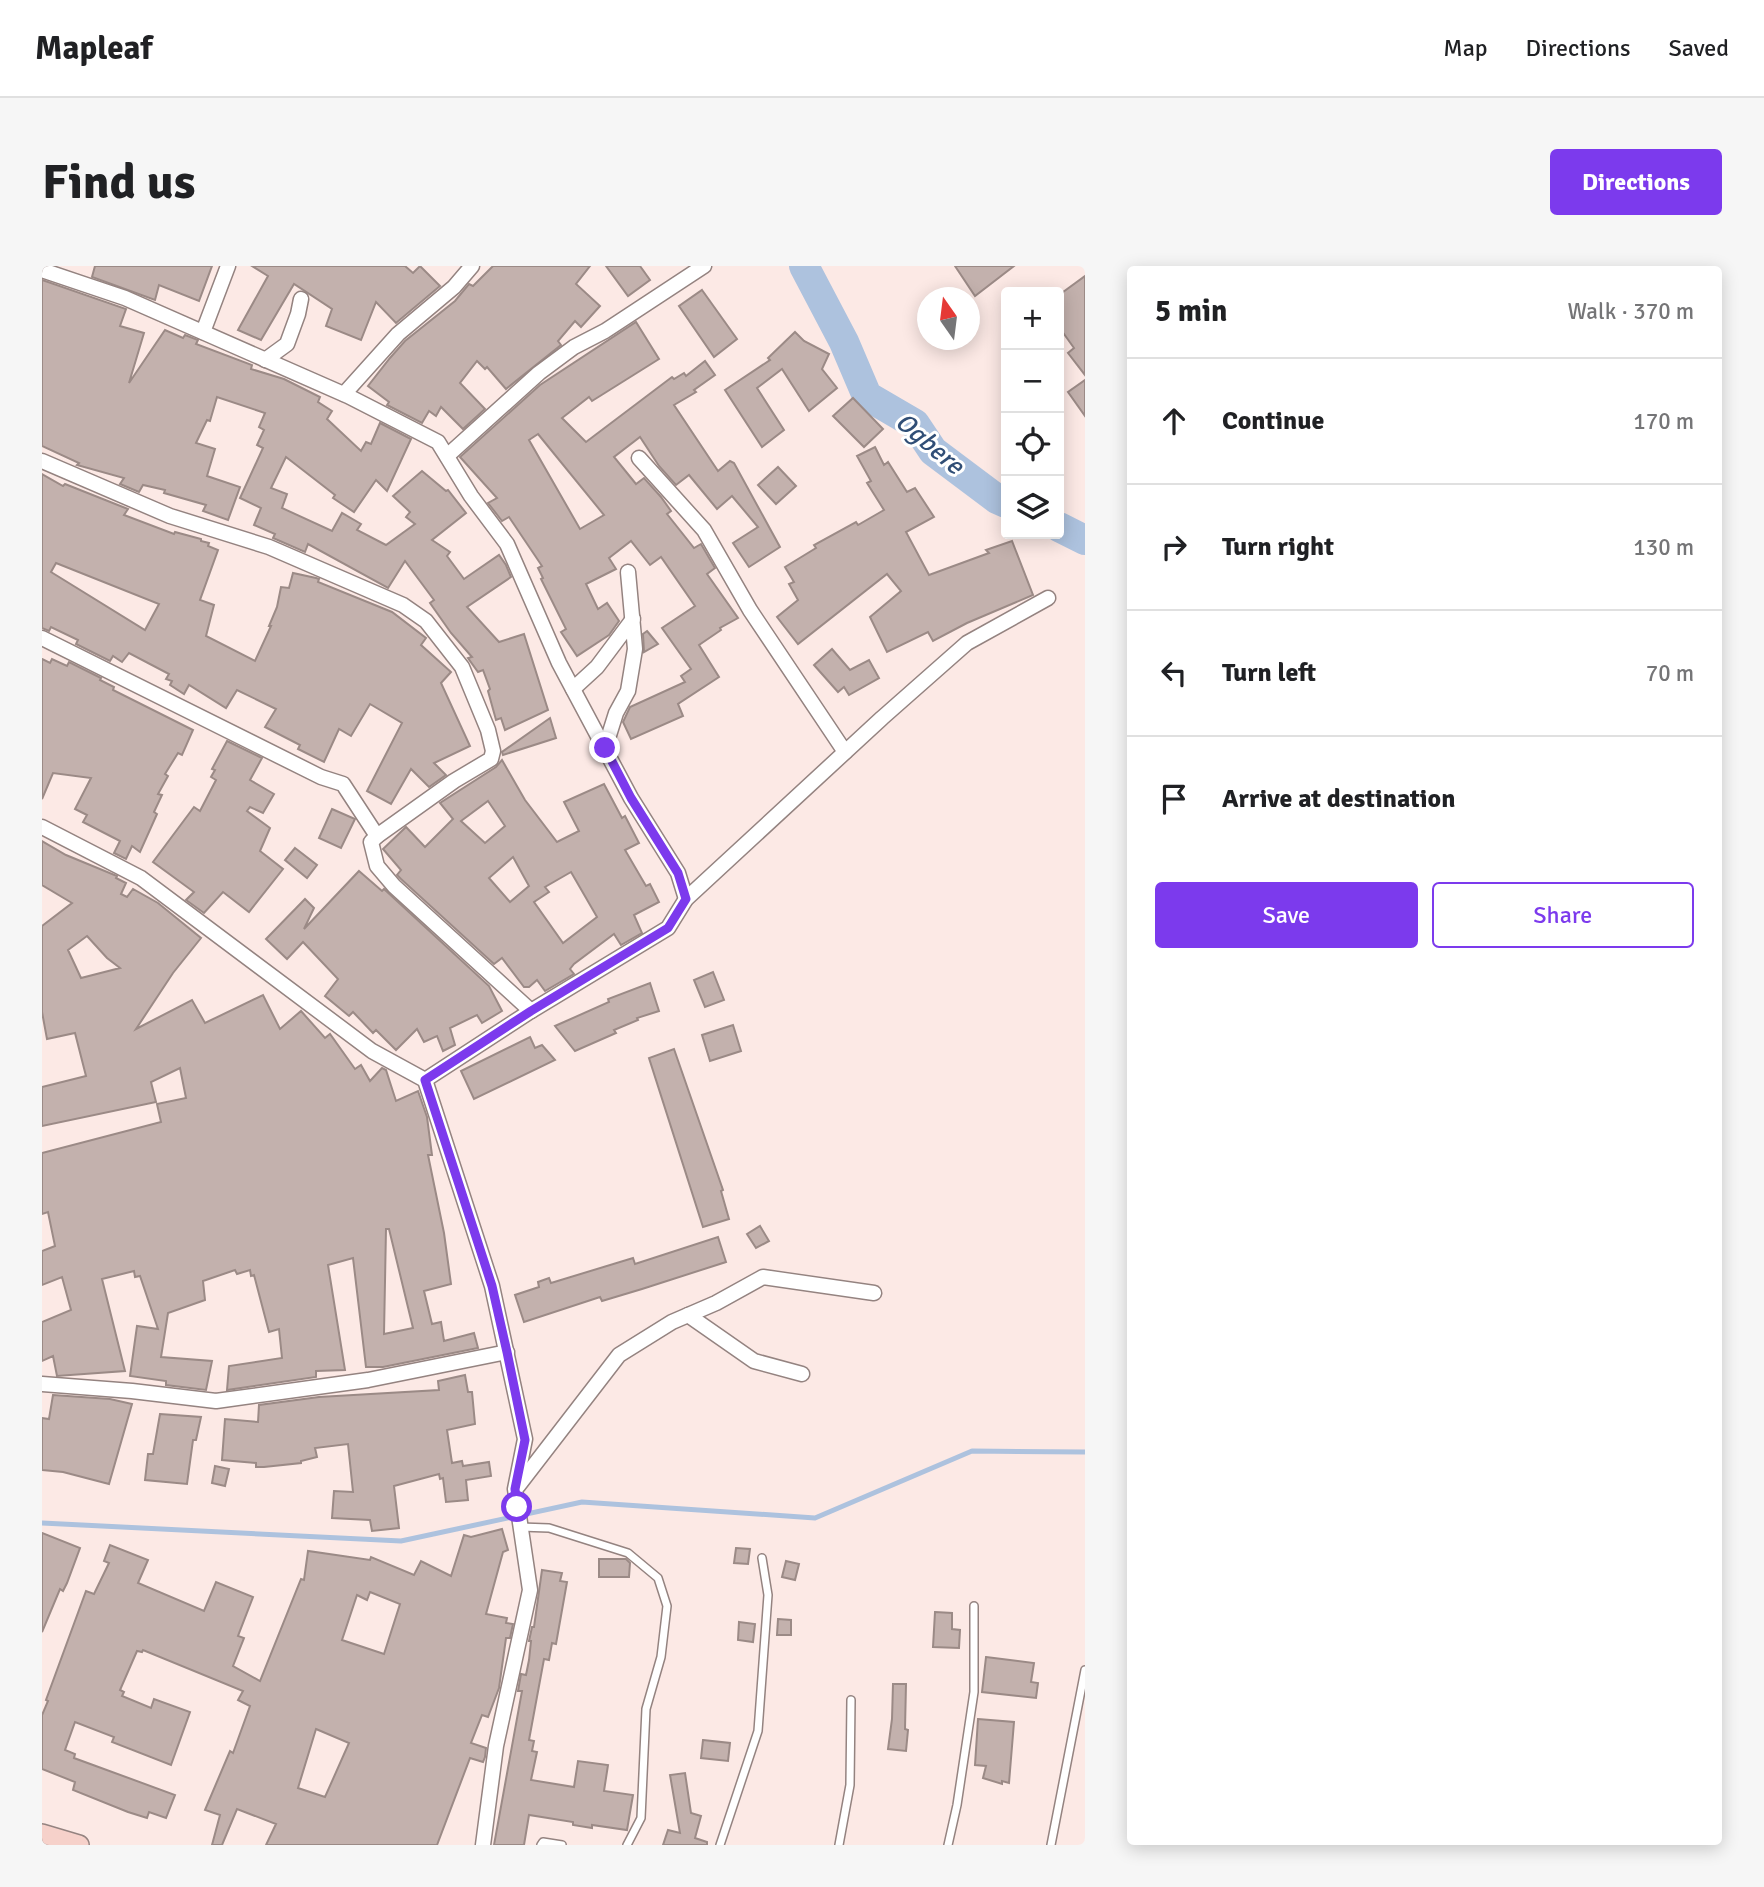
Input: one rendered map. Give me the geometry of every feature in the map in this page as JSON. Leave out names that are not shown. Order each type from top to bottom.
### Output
[{"type":"main road","points":[[42,1833],[79,1845]]},
{"type":"street","points":[[202,332],[228,266]]},
{"type":"street","points":[[344,394],[398,334],[454,287],[472,266]]},
{"type":"street","points":[[447,456],[539,373],[574,347],[604,331],[704,266]]},
{"type":"street","points":[[42,270],[125,298],[344,394],[438,442],[471,496],[507,544],[559,663],[631,798],[678,873],[686,899]]},
{"type":"street","points":[[265,360],[287,344],[301,299]]},
{"type":"street","points":[[639,458],[704,530],[751,610],[845,752]]},
{"type":"street","points":[[42,461],[170,516],[269,547],[403,605],[426,621],[462,667],[488,730],[493,751],[491,759],[454,781],[377,836],[371,842],[377,866],[394,886],[531,1011]]},
{"type":"street","points":[[605,748],[616,713],[628,691],[635,649],[628,572]]},
{"type":"street","points":[[425,1080],[531,1011],[668,928],[686,899],[967,643],[1048,598]]},
{"type":"street","points":[[573,689],[597,667],[633,619]]},
{"type":"street","points":[[42,638],[321,777],[343,785],[377,836]]},
{"type":"street","points":[[42,827],[141,878],[372,1051],[425,1080],[492,1286],[525,1440],[515,1489],[530,1590],[496,1746],[483,1845]]},
{"type":"street","points":[[515,1489],[619,1355],[673,1322],[763,1277],[874,1293]]},
{"type":"street","points":[[688,1315],[754,1361],[802,1374]]},
{"type":"street","points":[[42,1384],[216,1401],[368,1380],[507,1352]]},
{"type":"lane","points":[[520,1527],[549,1528],[628,1553],[658,1578],[667,1606],[661,1657],[646,1709],[641,1818],[627,1845]]},
{"type":"lane","points":[[720,1845],[758,1731],[768,1595],[762,1558]]},
{"type":"lane","points":[[948,1845],[974,1692],[974,1606]]},
{"type":"lane","points":[[1051,1845],[1085,1670]]},
{"type":"lane","points":[[839,1845],[850,1785],[850,1700]]},
{"type":"lane","points":[[541,1845],[543,1842],[562,1845]]},
{"type":"building","points":[[95,266],[212,266],[199,301],[159,285],[155,300],[92,277]]},
{"type":"building","points":[[252,266],[405,266],[413,273],[420,266],[440,286],[396,323],[376,302],[361,340],[326,326],[332,309],[294,284],[261,340],[238,330],[268,276]]},
{"type":"building","points":[[493,266],[590,266],[576,284],[600,306],[581,327],[575,321],[558,341],[561,345],[506,389],[487,367],[485,369],[477,361],[460,383],[485,409],[463,429],[441,407],[436,416],[429,411],[422,423],[387,405],[389,402],[368,386],[405,341],[455,301],[469,284],[473,286]]},
{"type":"building","points":[[606,266],[640,266],[650,280],[628,296]]},
{"type":"building","points":[[955,266],[1014,266],[980,292],[980,287],[969,287]]},
{"type":"building","points":[[1085,276],[1085,375],[1068,353],[1074,348],[1064,334],[1064,291]]},
{"type":"building","points":[[42,280],[126,309],[120,326],[144,333],[129,383],[165,330],[183,338],[185,335],[198,340],[196,344],[252,365],[251,369],[284,379],[320,397],[318,402],[332,411],[327,419],[361,451],[366,442],[371,444],[380,423],[411,439],[387,491],[376,480],[354,512],[333,498],[335,495],[286,457],[271,488],[287,494],[282,508],[332,531],[342,513],[361,524],[357,530],[386,545],[415,524],[406,517],[410,512],[393,496],[422,471],[448,490],[466,513],[432,540],[450,552],[447,556],[464,579],[499,555],[506,565],[511,577],[467,607],[499,642],[524,634],[548,710],[505,730],[501,718],[496,720],[483,670],[478,672],[468,658],[472,657],[430,603],[434,600],[405,561],[388,588],[308,544],[305,552],[273,538],[275,534],[254,525],[261,508],[240,498],[263,448],[257,445],[264,430],[259,427],[265,413],[217,397],[210,421],[207,420],[196,443],[215,449],[207,476],[240,487],[228,520],[203,511],[206,505],[164,493],[165,490],[143,485],[139,492],[120,484],[124,478],[77,465],[79,463],[42,446]]},
{"type":"building","points":[[702,290],[737,339],[714,357],[679,306]]},
{"type":"building","points":[[636,322],[659,359],[592,401],[589,397],[562,418],[586,442],[672,377],[674,379],[684,373],[686,376],[705,361],[715,375],[694,390],[696,392],[674,405],[718,471],[730,461],[734,463],[780,547],[749,567],[733,543],[758,527],[732,496],[717,509],[689,475],[676,485],[659,466],[640,437],[614,457],[636,484],[644,478],[661,497],[671,511],[667,514],[694,548],[701,544],[715,568],[707,574],[738,618],[699,645],[719,677],[678,704],[683,716],[631,739],[623,722],[630,707],[685,682],[681,676],[691,669],[662,628],[695,606],[661,557],[650,565],[631,541],[609,558],[616,569],[586,584],[598,609],[607,603],[619,621],[609,635],[577,656],[561,632],[566,629],[541,579],[543,578],[538,568],[542,566],[509,517],[502,521],[488,503],[497,498],[460,457],[540,385]],"holes":[[[538,434],[604,515],[580,529],[529,440]]]},
{"type":"building","points":[[795,332],[804,341],[829,354],[822,369],[837,388],[809,411],[782,369],[757,388],[784,430],[762,447],[725,390],[770,360],[768,358]]},
{"type":"building","points":[[1085,380],[1085,416],[1068,392]]},
{"type":"building","points":[[853,398],[883,429],[864,447],[833,416]]},
{"type":"building","points":[[875,447],[884,465],[888,462],[907,492],[915,488],[934,517],[906,532],[929,575],[989,553],[986,550],[1012,541],[1033,595],[967,623],[933,641],[928,632],[887,652],[870,617],[901,591],[887,574],[798,644],[777,617],[798,600],[789,584],[794,582],[785,567],[816,548],[814,545],[884,510],[867,483],[871,481],[857,456]]},
{"type":"building","points":[[778,467],[796,486],[776,504],[758,485]]},
{"type":"building","points":[[42,474],[63,486],[65,484],[128,509],[124,515],[174,534],[175,532],[201,539],[218,550],[200,600],[214,605],[206,636],[255,661],[271,626],[281,587],[289,588],[293,573],[319,579],[318,582],[392,612],[426,638],[421,645],[451,672],[441,683],[470,746],[434,763],[446,775],[429,787],[411,769],[391,804],[367,791],[402,723],[370,704],[351,736],[339,729],[324,762],[298,749],[300,745],[265,727],[276,709],[237,690],[226,708],[189,685],[184,694],[170,685],[172,681],[166,679],[169,674],[129,653],[122,662],[113,656],[110,661],[76,644],[78,640],[51,627],[49,631],[42,628]],"holes":[[[56,563],[159,604],[145,630],[51,572]]]},
{"type":"building","points":[[647,631],[658,644],[644,652],[643,634]]},
{"type":"building","points":[[832,649],[850,670],[869,660],[879,678],[849,695],[844,687],[838,692],[814,665]]},
{"type":"building","points":[[42,659],[50,663],[52,659],[67,666],[69,662],[101,678],[100,680],[114,687],[113,690],[193,730],[182,755],[178,753],[165,774],[168,776],[158,794],[162,795],[154,812],[157,814],[140,852],[132,846],[126,859],[114,853],[120,841],[83,822],[87,815],[75,809],[91,778],[53,773],[42,799]]},
{"type":"building","points":[[550,718],[556,738],[503,755],[502,752]]},
{"type":"building","points":[[227,741],[262,758],[250,780],[274,794],[263,813],[250,807],[247,811],[270,828],[260,851],[283,869],[249,912],[223,892],[204,913],[186,900],[194,892],[153,862],[194,807],[200,811],[216,780],[211,777],[215,770],[212,769]]},
{"type":"building","points":[[502,760],[525,800],[557,842],[579,831],[564,802],[604,784],[639,843],[625,850],[646,886],[650,884],[659,902],[634,915],[642,933],[621,945],[614,934],[574,964],[570,969],[574,974],[545,991],[537,980],[529,987],[524,987],[502,958],[494,964],[397,875],[401,870],[383,849],[406,827],[425,847],[453,819],[440,803],[496,767]],"holes":[[[488,801],[505,826],[485,843],[461,821]],[[513,857],[529,886],[510,902],[489,878]],[[571,872],[597,917],[563,943],[534,902],[549,892],[545,887]]]},
{"type":"building","points":[[332,809],[355,819],[341,848],[319,838]]},
{"type":"building","points":[[42,841],[66,855],[117,876],[116,878],[126,883],[121,894],[127,897],[133,889],[158,903],[201,938],[173,973],[136,1029],[192,1000],[205,1023],[263,995],[280,1029],[301,1011],[325,1038],[330,1034],[355,1069],[361,1065],[370,1081],[382,1068],[386,1070],[396,1101],[418,1091],[427,1117],[432,1155],[428,1155],[451,1284],[424,1291],[432,1324],[441,1322],[444,1341],[474,1333],[478,1348],[383,1367],[366,1367],[353,1258],[328,1265],[345,1370],[316,1371],[316,1377],[227,1390],[229,1366],[282,1358],[279,1329],[269,1332],[254,1275],[251,1276],[250,1270],[237,1274],[235,1270],[203,1281],[205,1300],[168,1313],[161,1357],[212,1361],[206,1390],[166,1385],[166,1381],[130,1376],[137,1326],[158,1329],[140,1276],[135,1277],[134,1271],[102,1279],[125,1371],[57,1376],[53,1356],[42,1361],[42,1322],[71,1310],[62,1277],[42,1285],[42,1251],[55,1246],[48,1212],[42,1214],[42,1153],[161,1122],[157,1104],[186,1098],[180,1068],[151,1082],[156,1102],[42,1126],[42,1087],[86,1076],[75,1033],[47,1039],[42,1012],[42,926],[72,903],[42,885]],"holes":[[[87,936],[107,958],[120,968],[81,978],[68,950]],[[386,1229],[389,1229],[413,1328],[384,1334]]]},
{"type":"building","points":[[295,848],[317,865],[307,878],[285,860]]},
{"type":"building","points":[[359,871],[382,891],[384,889],[489,986],[502,1011],[482,1023],[477,1015],[450,1028],[455,1045],[443,1051],[437,1036],[424,1042],[417,1029],[396,1050],[376,1030],[373,1033],[353,1012],[349,1016],[325,996],[338,979],[303,942],[287,959],[266,939],[305,899],[314,908],[304,929]]},
{"type":"building","points":[[713,972],[724,1000],[705,1007],[694,980]]},
{"type":"building","points":[[650,983],[659,1011],[637,1018],[638,1020],[614,1030],[616,1033],[575,1051],[555,1026],[609,1002],[608,999]]},
{"type":"building","points":[[733,1025],[741,1051],[710,1061],[702,1035]]},
{"type":"building","points":[[530,1037],[535,1048],[542,1045],[555,1060],[474,1099],[461,1071]]},
{"type":"building","points":[[674,1049],[723,1190],[721,1191],[729,1219],[703,1227],[649,1058]]},
{"type":"building","points":[[760,1226],[769,1241],[756,1248],[747,1234]]},
{"type":"building","points":[[718,1237],[726,1262],[602,1301],[600,1297],[524,1322],[515,1295],[539,1287],[538,1282],[549,1278],[551,1283],[633,1258],[635,1264]]},
{"type":"building","points":[[465,1375],[468,1392],[472,1392],[475,1424],[447,1430],[452,1463],[462,1461],[463,1466],[489,1462],[491,1476],[466,1480],[468,1500],[446,1502],[443,1478],[440,1479],[439,1474],[394,1486],[399,1528],[372,1531],[370,1520],[332,1518],[334,1491],[353,1492],[348,1444],[315,1448],[317,1457],[301,1463],[256,1467],[256,1463],[222,1460],[225,1419],[258,1422],[259,1405],[319,1397],[439,1390],[438,1381]]},
{"type":"building","points":[[53,1395],[110,1399],[132,1404],[109,1484],[63,1472],[42,1470],[42,1418],[49,1419]]},
{"type":"building","points":[[160,1414],[201,1417],[196,1440],[193,1440],[187,1484],[145,1480],[148,1454],[153,1454]]},
{"type":"building","points":[[215,1466],[229,1469],[225,1486],[212,1483]]},
{"type":"building","points":[[502,1529],[508,1550],[503,1552],[486,1614],[507,1618],[506,1623],[513,1624],[510,1638],[506,1638],[499,1688],[488,1717],[482,1715],[471,1743],[486,1748],[485,1757],[483,1762],[470,1758],[437,1845],[266,1845],[276,1824],[237,1809],[222,1845],[212,1845],[220,1815],[205,1810],[230,1751],[233,1753],[250,1706],[238,1700],[243,1691],[143,1650],[137,1651],[120,1690],[124,1692],[122,1696],[151,1708],[154,1699],[190,1712],[171,1765],[112,1742],[114,1737],[75,1722],[65,1750],[75,1754],[74,1758],[175,1795],[166,1818],[149,1812],[147,1818],[128,1812],[73,1790],[75,1782],[42,1769],[42,1715],[48,1701],[46,1700],[86,1591],[94,1594],[109,1563],[104,1561],[110,1545],[148,1560],[138,1583],[204,1611],[216,1582],[253,1597],[238,1636],[244,1638],[233,1666],[260,1681],[301,1579],[304,1580],[308,1551],[370,1560],[371,1557],[414,1575],[421,1561],[451,1576],[464,1535],[471,1537]],"holes":[[[370,1592],[400,1604],[384,1654],[342,1640],[357,1595],[367,1600]],[[316,1729],[349,1743],[325,1797],[298,1788]]]},
{"type":"building","points":[[42,1533],[80,1548],[67,1583],[63,1591],[60,1589],[42,1632]]},
{"type":"building","points":[[736,1548],[750,1549],[748,1564],[734,1563]]},
{"type":"building","points":[[599,1559],[626,1559],[630,1563],[629,1577],[599,1577]]},
{"type":"building","points":[[786,1561],[799,1564],[795,1580],[782,1577]]},
{"type":"building","points":[[542,1570],[562,1573],[560,1581],[567,1582],[556,1644],[552,1643],[549,1660],[544,1659],[529,1740],[534,1741],[532,1751],[537,1752],[531,1780],[574,1787],[578,1761],[608,1765],[604,1791],[633,1795],[627,1830],[592,1825],[592,1828],[529,1815],[524,1845],[494,1845],[522,1691],[518,1691],[521,1674],[526,1675],[529,1660],[529,1641],[534,1627]]},
{"type":"building","points":[[935,1612],[952,1613],[952,1629],[960,1630],[959,1648],[933,1647]]},
{"type":"building","points":[[778,1619],[791,1620],[791,1635],[777,1635]]},
{"type":"building","points":[[739,1622],[755,1624],[753,1642],[738,1640]]},
{"type":"building","points":[[986,1657],[1034,1663],[1031,1682],[1038,1683],[1036,1698],[982,1692]]},
{"type":"building","points":[[893,1684],[906,1684],[906,1751],[888,1749]]},
{"type":"building","points":[[978,1719],[1014,1722],[1009,1783],[1002,1781],[1002,1784],[983,1778],[986,1766],[975,1765]]},
{"type":"building","points":[[703,1740],[730,1743],[728,1761],[701,1758]]},
{"type":"building","points":[[685,1773],[691,1813],[701,1816],[695,1838],[707,1842],[707,1845],[663,1845],[668,1830],[680,1833],[670,1775]]},
{"type":"waterway","name":"Ogbere","points":[[804,266],[844,342],[867,396],[915,424],[933,451],[1001,501]]},
{"type":"waterway","name":"Ogbere","points":[[1064,530],[1085,540]]},
{"type":"waterway","points":[[42,1523],[401,1541],[582,1502],[815,1518],[972,1451],[1085,1452]]},
{"type":"route","points":[[517,1507],[515,1489],[525,1440],[507,1352],[492,1286],[425,1080],[531,1011],[668,928],[686,899],[678,873],[631,798],[605,748]]}]
